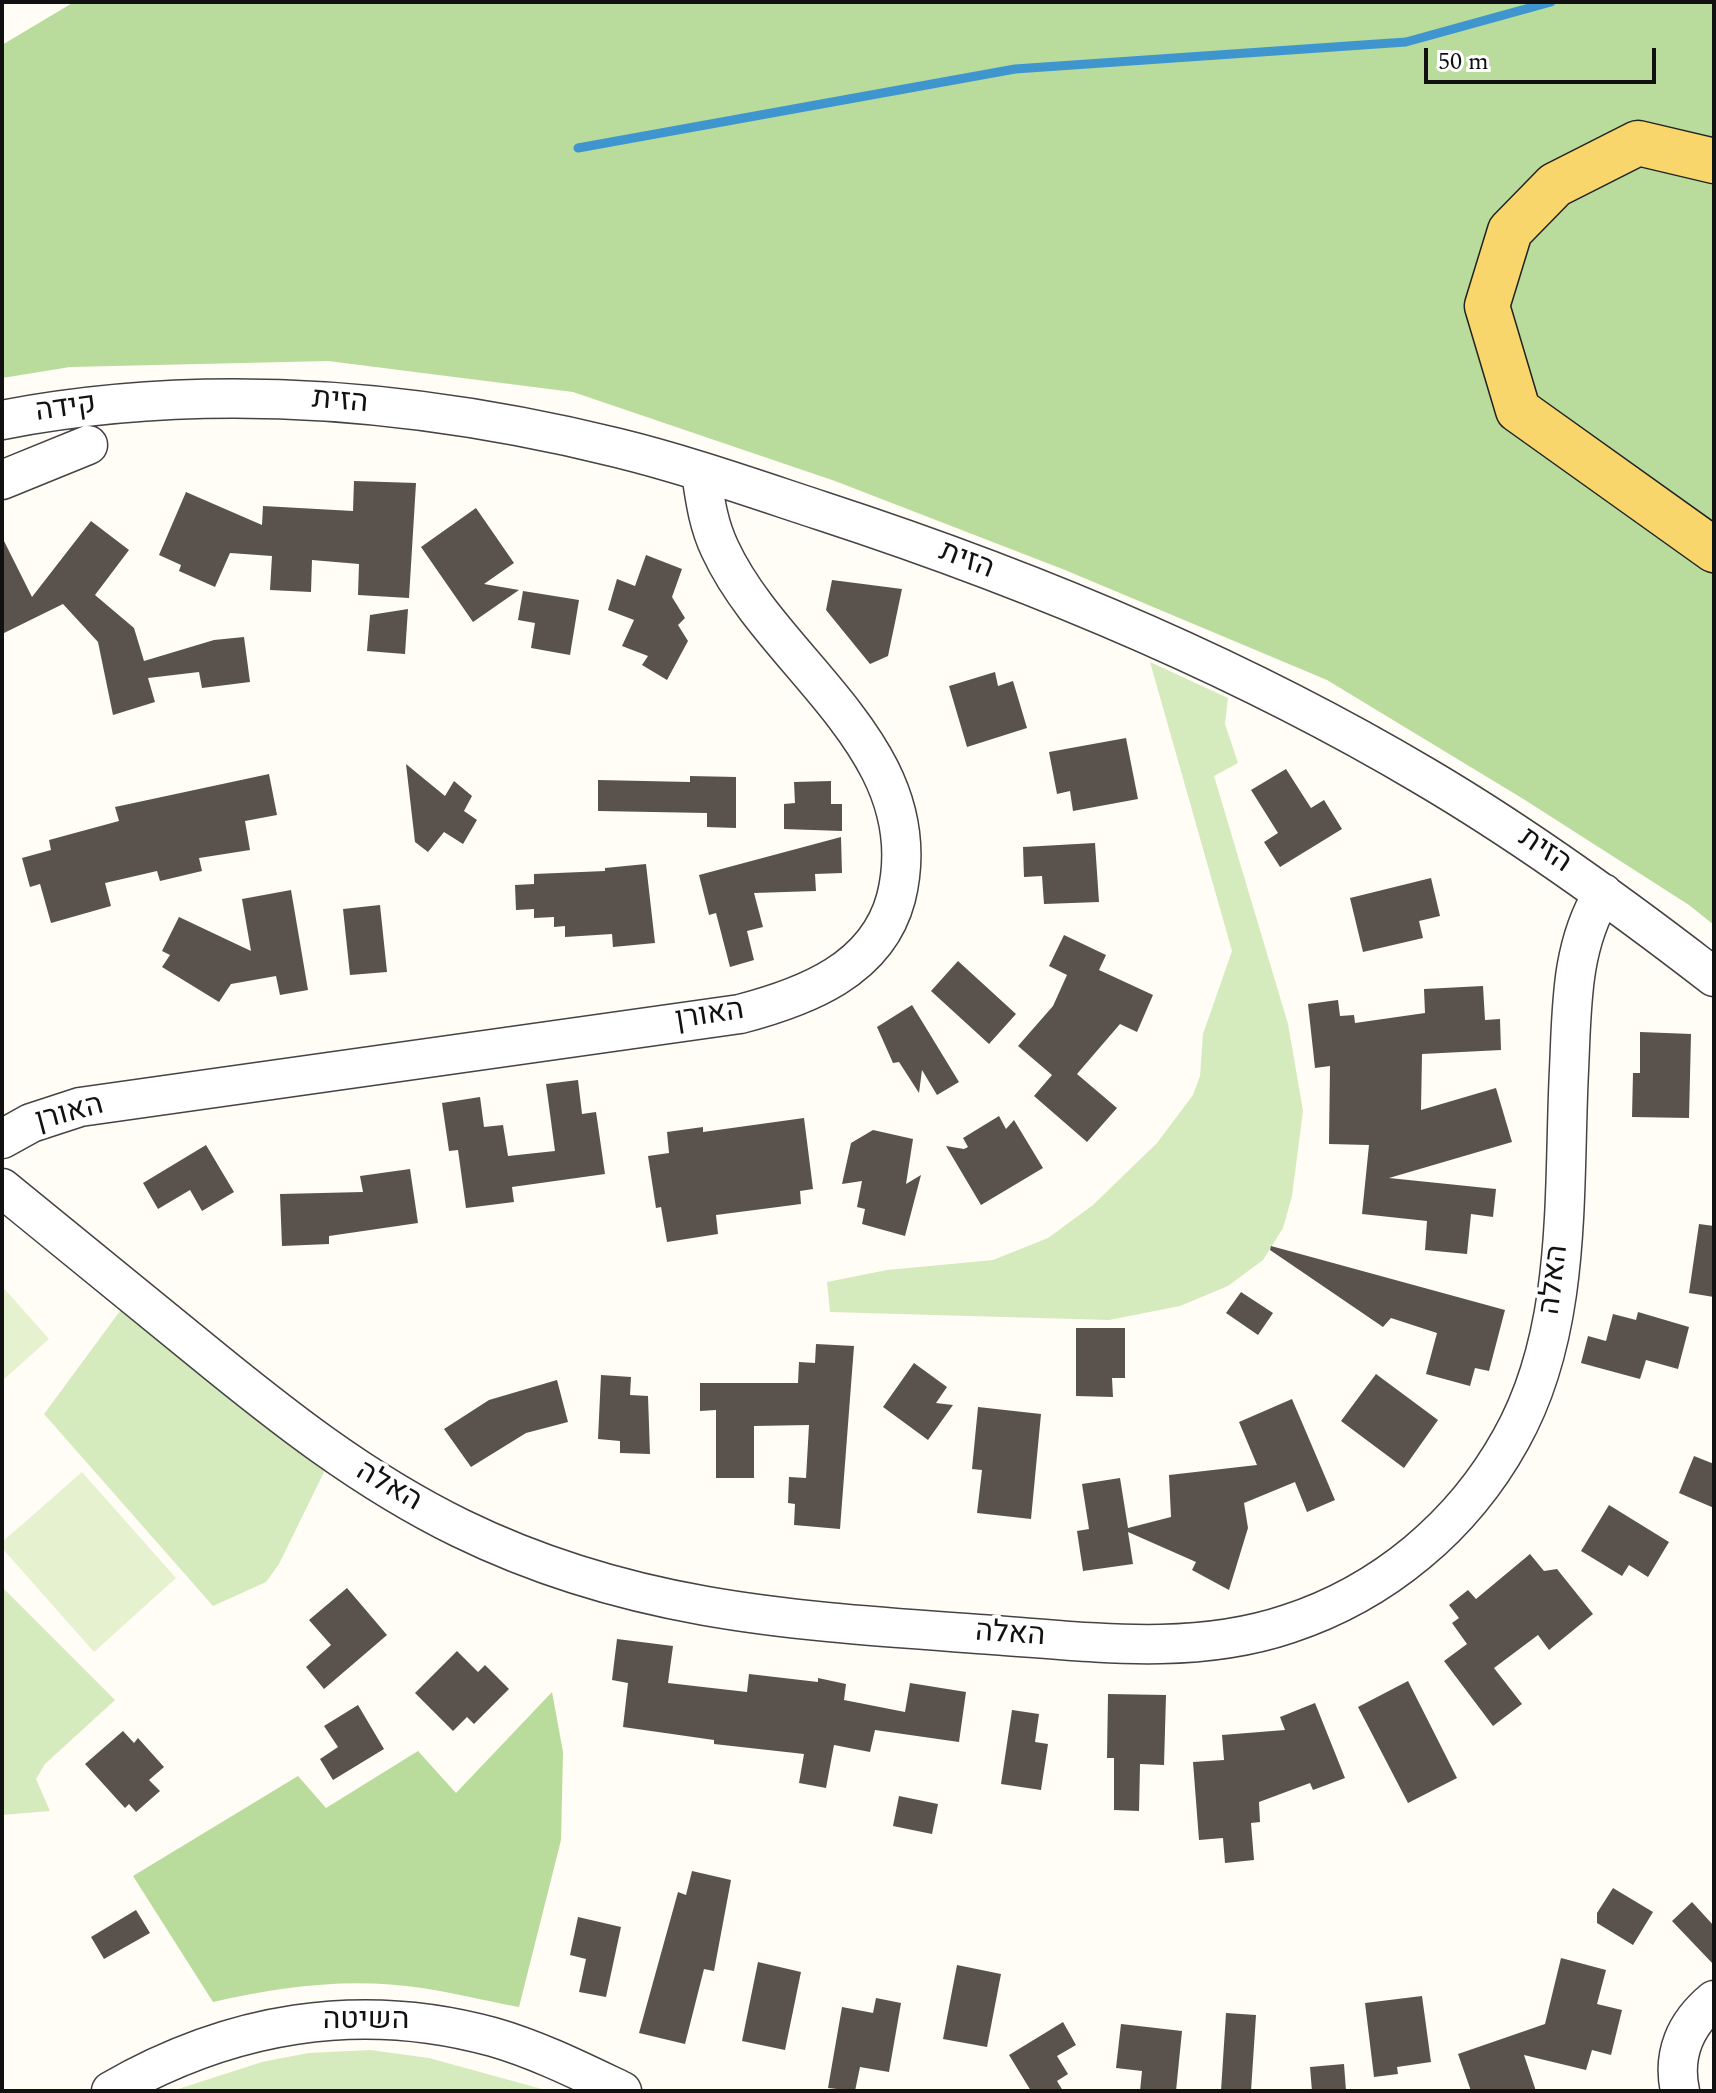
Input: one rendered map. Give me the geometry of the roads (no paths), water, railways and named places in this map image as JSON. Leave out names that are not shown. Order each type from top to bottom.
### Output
[{"type":"main road","points":[[1714,161],[1638,143],[1555,185],[1510,231],[1487,306],[1518,410],[1714,550]]},
{"type":"street","name":"הזית","points":[[130,402],[268,399],[410,410],[620,448],[976,565],[1162,643],[1420,773],[1603,893],[1714,977]]},
{"type":"street","name":"קידה","points":[[2,420],[130,402]]},
{"type":"street","points":[[2,480],[88,445]]},
{"type":"street","name":"האורן","points":[[2,1139],[38,1120],[80,1107],[740,1014],[805,995],[837,977],[870,947],[892,912],[902,871],[901,827],[887,781],[860,735],[736,578],[709,522],[701,473]]},
{"type":"street","name":"האלה","points":[[2,1188],[288,1421],[343,1461],[413,1504],[526,1557],[592,1580],[732,1612],[1132,1645],[1212,1641],[1287,1625],[1366,1589],[1418,1554],[1471,1501],[1513,1437],[1543,1362],[1560,1277],[1573,983],[1584,932],[1603,893]]},
{"type":"street","points":[[1680,2091],[1677,2071],[1683,2038],[1714,2000]]},
{"type":"street","name":"השיטה","points":[[111,2091],[151,2068],[217,2041],[284,2024],[353,2018],[423,2022],[494,2038],[566,2064],[619,2090]]},
{"type":"waterway","points":[[578,148],[1015,69],[1406,42],[1551,2]]}]
